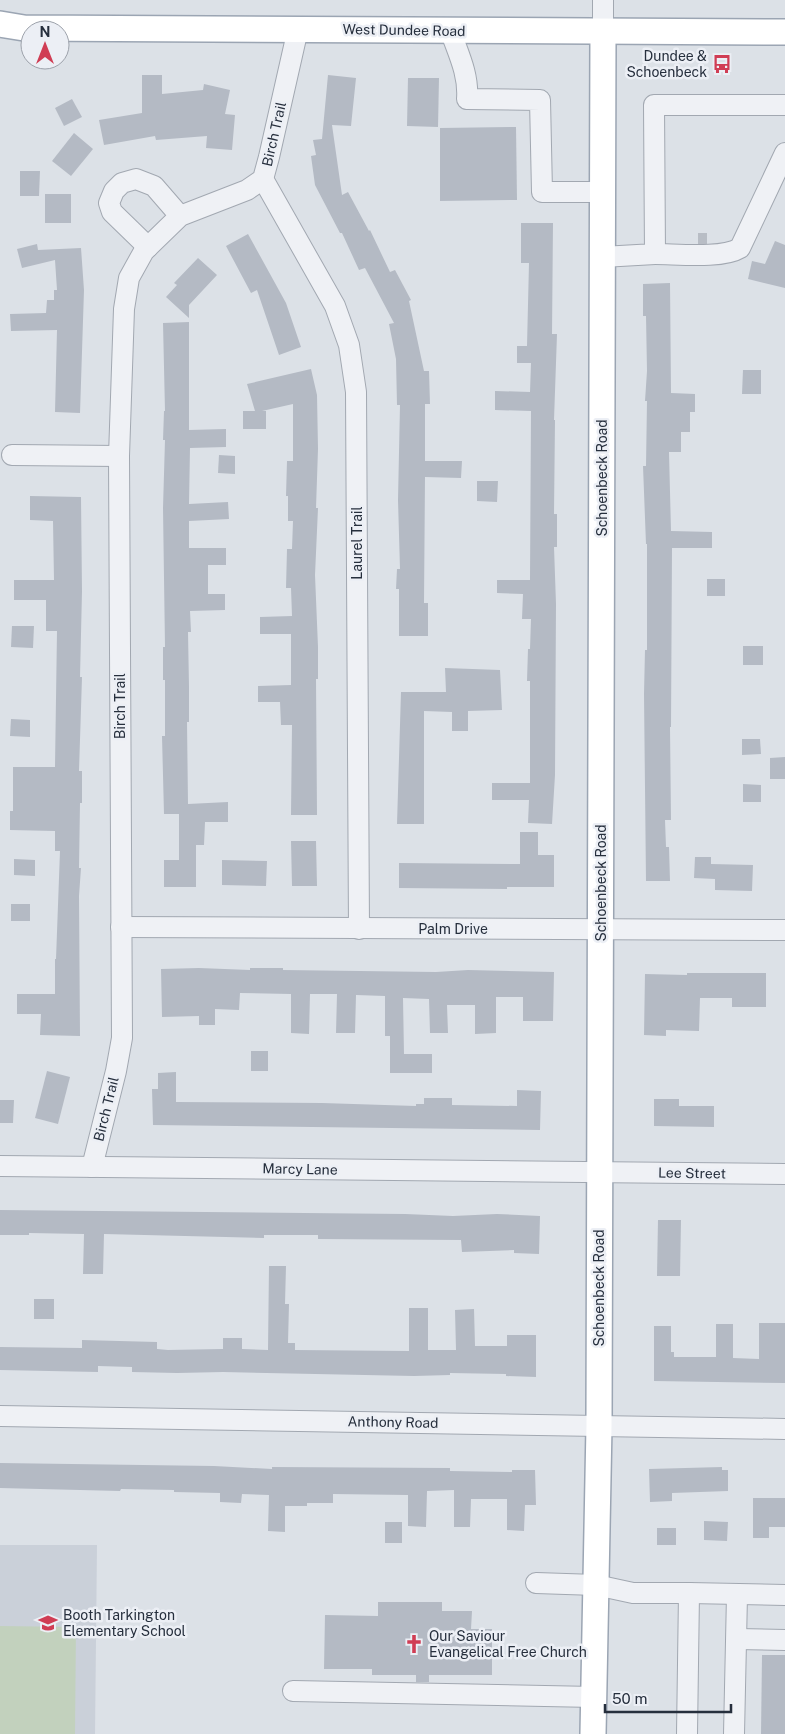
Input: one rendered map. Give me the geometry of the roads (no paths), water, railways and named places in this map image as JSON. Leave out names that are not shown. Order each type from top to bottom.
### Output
[{"type":"main road","name":"West Dundee Road","points":[[8,29],[785,32]]},
{"type":"main road","name":"Schoenbeck Road","points":[[593,1734],[599,1426],[602,32]]},
{"type":"street","points":[[602,32],[603,0]]},
{"type":"street","name":"Birch Trail","points":[[92,1167],[116,1071],[122,1038],[119,456],[124,309],[129,278],[144,251],[180,216],[247,190],[263,179],[298,29]]},
{"type":"street","points":[[450,30],[465,71],[468,88],[467,99],[540,100],[542,192],[602,192]]},
{"type":"street","points":[[660,254],[654,105],[785,104]]},
{"type":"street","points":[[602,257],[660,254],[700,255],[734,252],[740,248],[785,152]]},
{"type":"street","points":[[148,247],[112,212],[110,203],[114,191],[122,183],[136,179],[154,186],[180,216]]},
{"type":"street","name":"Laurel Trail","points":[[263,179],[335,306],[349,345],[356,392],[359,929]]},
{"type":"street","points":[[660,254],[680,243],[720,242],[734,252]]},
{"type":"street","points":[[12,455],[119,456]]},
{"type":"street","name":"Palm Drive","points":[[121,927],[785,930]]},
{"type":"street","name":"Marcy Lane","points":[[0,1166],[599,1172]]},
{"type":"street","name":"Lee Street","points":[[599,1172],[785,1174]]},
{"type":"street","name":"Anthony Road","points":[[0,1416],[785,1429]]},
{"type":"street","points":[[536,1583],[596,1585],[632,1593],[785,1595]]},
{"type":"street","points":[[687,1734],[689,1593]]},
{"type":"street","points":[[734,1734],[737,1595]]},
{"type":"street","points":[[737,1639],[785,1640]]},
{"type":"street","points":[[293,1691],[594,1697]]},
{"type":"tunnel","points":[[698,243],[707,243]]},
{"type":"place","name":"Dundee & Schoenbeck","points":[[722,64]]},
{"type":"place","name":"Booth Tarkington Elementary School","points":[[48,1623]]},
{"type":"place","name":"Our Saviour Evangelical Free Church","points":[[414,1644]]}]
